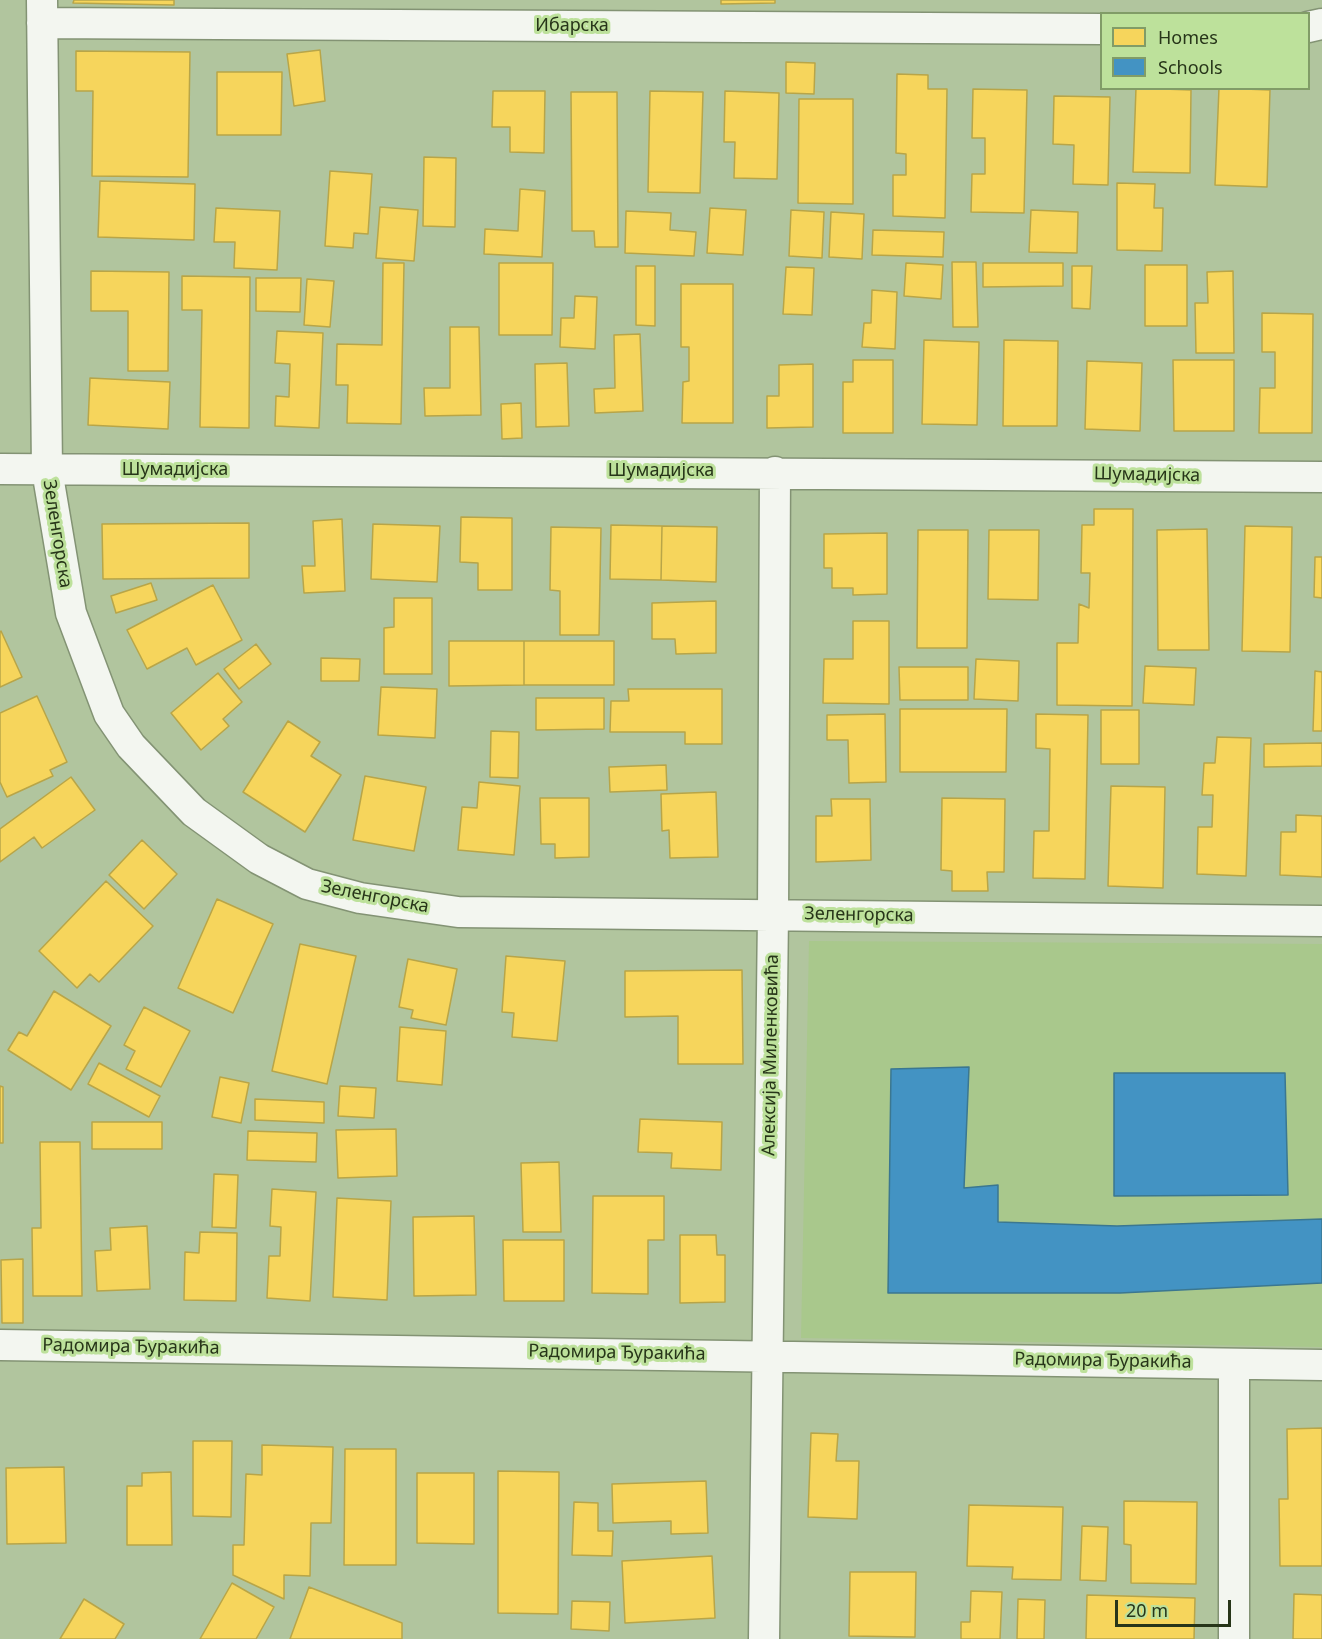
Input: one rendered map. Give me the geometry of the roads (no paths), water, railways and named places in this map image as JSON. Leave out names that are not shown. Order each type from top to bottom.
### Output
[{"type":"street","name":"Ибарска","points":[[42,12],[1100,29]]},
{"type":"street","name":"Зеленгорска","points":[[42,12],[47,470],[70,613],[109,714],[131,746],[194,812],[259,859],[307,884],[360,898],[458,912],[1322,921]]},
{"type":"street","name":"Шумадијска","points":[[0,469],[1322,477]]},
{"type":"street","name":"Алексија Миленковића","points":[[764,1639],[773,914],[775,472]]},
{"type":"street","name":"Радомира Ђуракића","points":[[0,1345],[1322,1365]]},
{"type":"street","points":[[1234,1364],[1234,1639]]}]
